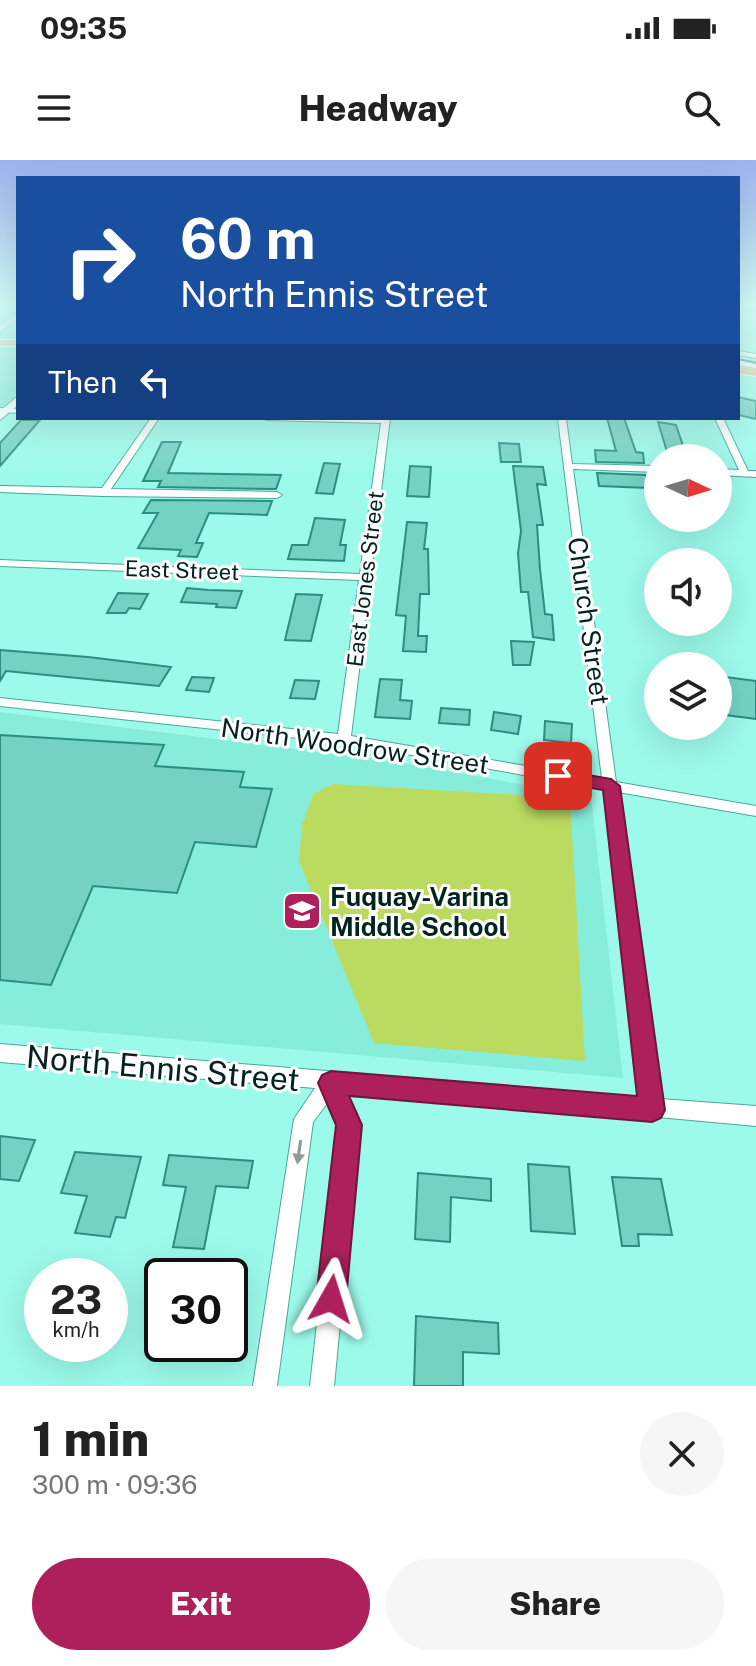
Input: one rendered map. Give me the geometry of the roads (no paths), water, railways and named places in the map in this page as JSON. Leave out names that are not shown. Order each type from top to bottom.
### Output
[{"type":"street","points":[[103,493],[154,420]]},
{"type":"street","name":"East Jones Street","points":[[344,739],[385,420]]},
{"type":"street","name":"Church Street","points":[[562,420],[652,1110]]},
{"type":"street","points":[[720,420],[751,474]]},
{"type":"street","points":[[567,466],[644,469]]},
{"type":"street","points":[[0,489],[277,495]]},
{"type":"street","name":"East Street","points":[[0,563],[365,577]]},
{"type":"street","name":"North Woodrow Street","points":[[0,702],[344,739],[756,811]]},
{"type":"street","name":"North Ennis Street","points":[[0,1053],[652,1110],[756,1116]]},
{"type":"street","points":[[265,1386],[304,1119],[331,1083],[349,1125],[322,1386]]},
{"type":"place","name":"Fuquay-Varina Middle School","points":[[302,911]]}]
